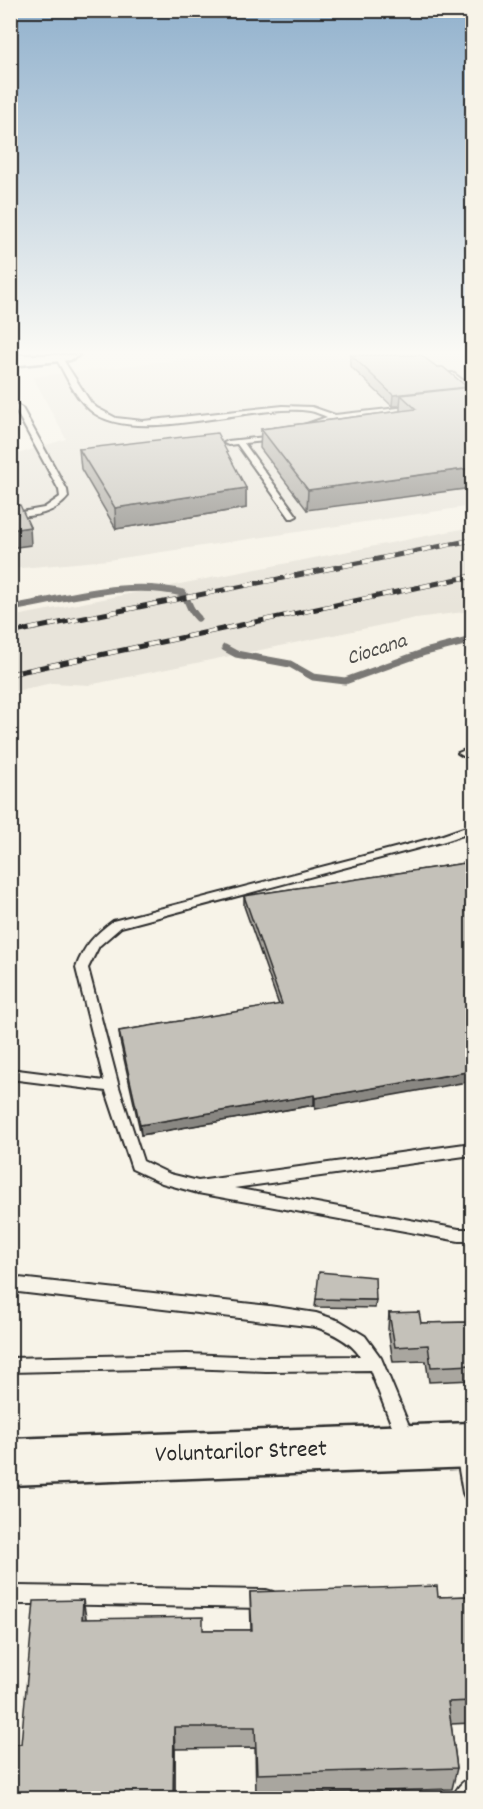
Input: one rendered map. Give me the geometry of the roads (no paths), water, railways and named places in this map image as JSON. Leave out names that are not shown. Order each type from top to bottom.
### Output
[{"type":"main road","name":"Voluntarilor Street","points":[[10,1462],[468,1445]]},
{"type":"lane","points":[[10,516],[43,511],[54,506],[64,497],[63,490],[35,439]]},
{"type":"lane","points":[[228,443],[261,439]]},
{"type":"lane","points":[[239,442],[293,516]]},
{"type":"lane","points":[[472,828],[441,839],[117,924],[96,938],[87,952],[82,968],[112,1087],[136,1166],[167,1179],[198,1187],[459,1235],[472,1235]]},
{"type":"lane","points":[[10,1074],[112,1087]]},
{"type":"lane","points":[[198,1187],[472,1149]]},
{"type":"lane","points":[[10,1284],[316,1320],[359,1341],[375,1363],[386,1384],[409,1447]]},
{"type":"lane","points":[[10,1365],[187,1361],[266,1364],[375,1363]]},
{"type":"lane","points":[[468,1445],[472,1493]]},
{"type":"lane","points":[[10,1598],[18,1595],[43,1595],[283,1600]]},
{"type":"lane","points":[[463,1798],[472,1787]]},
{"type":"waterway","name":"Ciocana","points":[[10,608],[118,589],[161,589],[183,593],[198,618]]},
{"type":"waterway","name":"Ciocana","points":[[225,648],[236,654],[290,664],[313,677],[345,681],[425,652],[472,640]]},
{"type":"railway","points":[[10,633],[472,540]]},
{"type":"railway","points":[[10,674],[472,576]]}]
